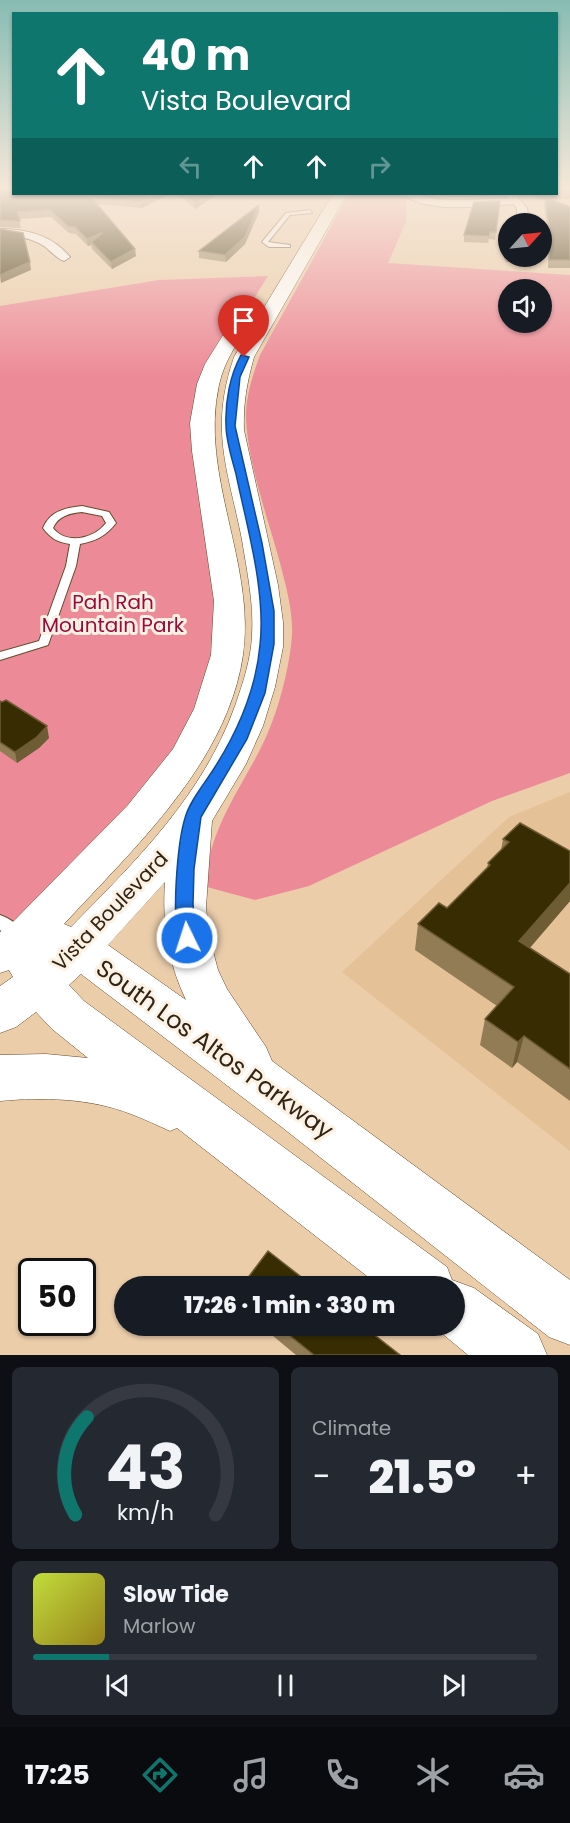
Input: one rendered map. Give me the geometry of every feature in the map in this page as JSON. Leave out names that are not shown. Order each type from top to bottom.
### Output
[{"type":"main road","name":"Vista Boulevard","points":[[0,1013],[15,950],[142,815],[188,755],[211,708],[227,655],[230,601],[204,451],[204,405],[215,364],[285,251]]},
{"type":"main road","name":"Vista Boulevard","points":[[78,947],[127,898],[174,845],[240,739],[258,693],[267,644],[267,611],[258,555],[230,426],[236,377],[244,357],[306,251]]},
{"type":"main road","points":[[193,817],[186,869],[187,938],[200,980],[220,1020],[264,1084]]},
{"type":"main road","name":"South Los Altos Parkway","points":[[15,950],[53,938],[78,947],[264,1084],[570,1316]]},
{"type":"main road","points":[[15,950],[69,1015],[412,1276]]},
{"type":"main road","points":[[0,1078],[29,1075],[76,1078],[123,1088],[210,1123]]},
{"type":"main road","points":[[465,1316],[517,1355]]},
{"type":"street","points":[[58,251],[64,257]]},
{"type":"lane","points":[[82,509],[100,511],[110,518],[111,523],[104,533],[76,541],[65,540],[51,533],[48,528],[50,522],[62,513],[82,509]]},
{"type":"lane","points":[[0,656],[44,643],[71,566],[76,541]]},
{"type":"shaded area","points":[[570,792],[570,1151],[342,972],[509,817]]},
{"type":"green space","points":[[317,251],[393,251],[388,263],[570,275],[570,773],[492,801],[309,886],[255,900],[207,887],[212,847],[228,809],[271,726],[283,687],[291,647],[292,626],[289,599],[250,450],[246,413],[260,355]]},
{"type":"green space","name":"Pah Rah Mountain Park","points":[[268,276],[222,350],[210,374],[225,585],[205,718],[0,955],[0,306],[159,280]]},
{"type":"building","points":[[0,251],[27,251],[30,262],[0,275]]},
{"type":"building","points":[[100,251],[131,251],[111,262]]},
{"type":"building","points":[[201,251],[229,251],[225,255]]},
{"type":"building","points":[[552,251],[570,251],[570,260],[552,260]]},
{"type":"building","points":[[6,700],[47,726],[37,737],[15,752],[0,742],[0,701]]},
{"type":"building","points":[[520,823],[570,851],[570,883],[519,941],[570,974],[570,1069],[524,1036],[518,1042],[485,1019],[514,987],[418,924],[439,903],[447,908],[490,865],[488,863],[509,842],[503,839]]},
{"type":"building","points":[[268,1251],[300,1276],[249,1276]]},
{"type":"building","points":[[290,1336],[376,1336],[400,1355],[314,1355]]},
{"type":"route","points":[[187,938],[186,869],[193,817],[240,739],[258,693],[267,644],[267,611],[256,543],[230,426],[236,377],[244,357]]}]
